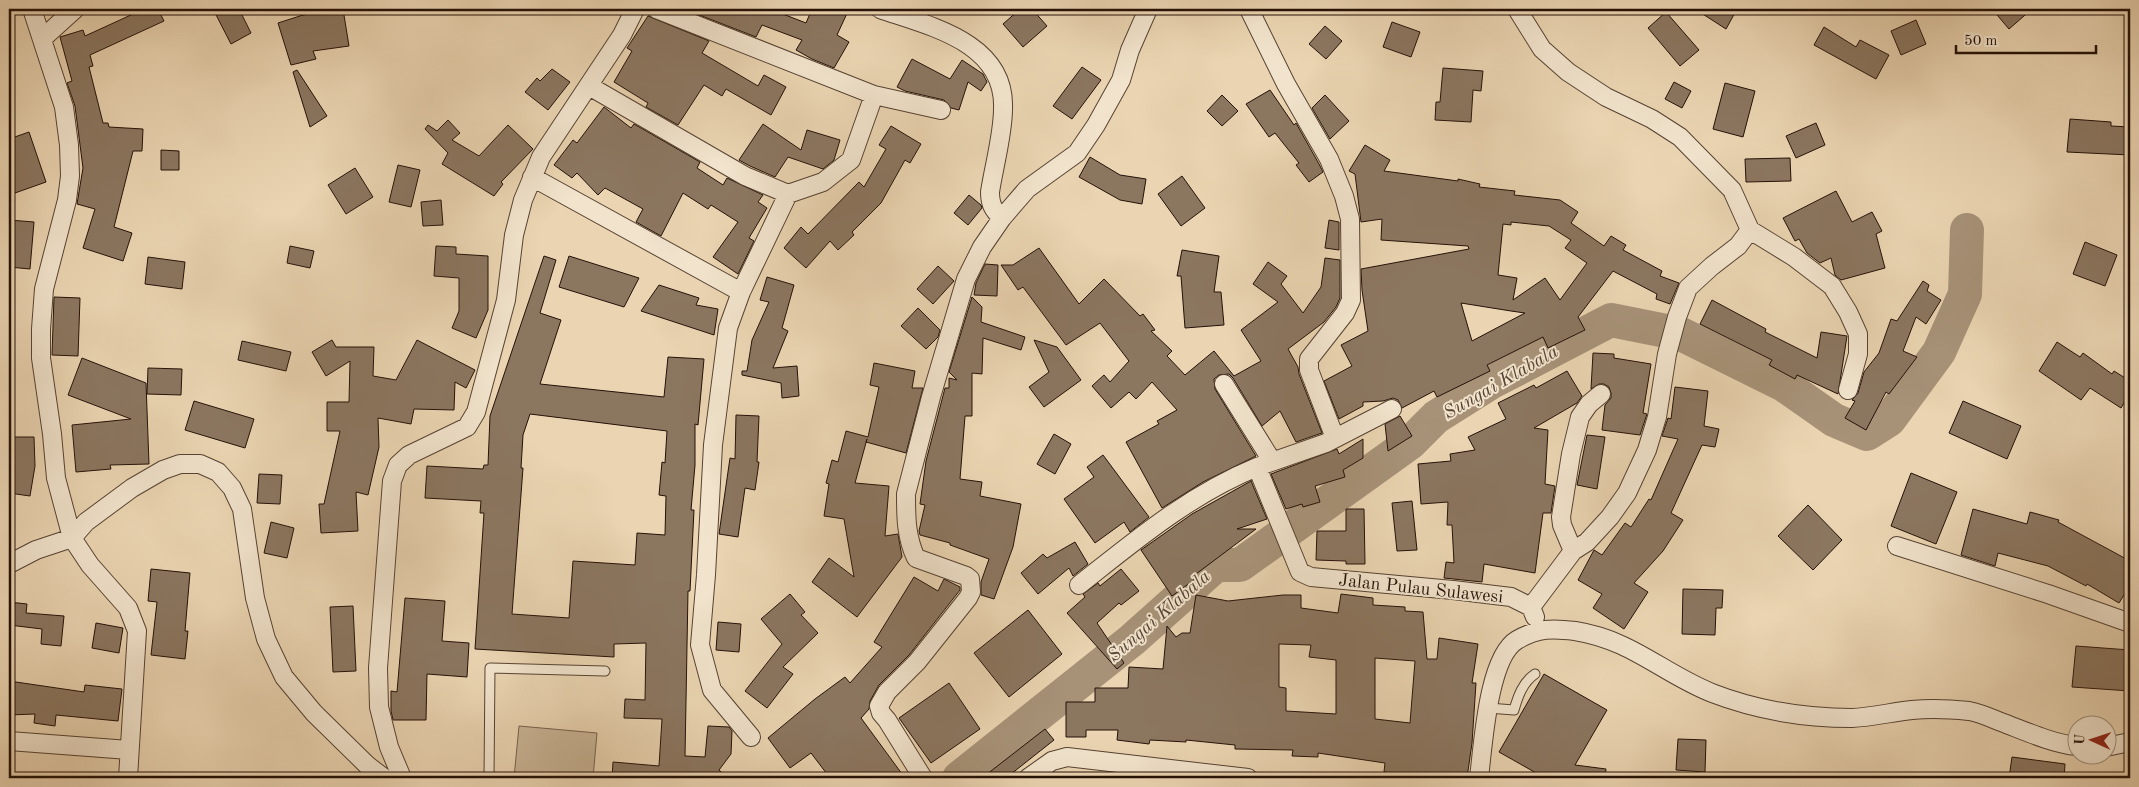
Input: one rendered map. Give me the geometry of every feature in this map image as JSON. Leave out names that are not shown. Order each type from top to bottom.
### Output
[{"type":"street","points":[[32,9],[64,107],[69,144],[70,176],[65,208],[44,289],[41,358],[56,478],[72,538],[90,565],[128,608],[137,631],[128,778]]},
{"type":"street","points":[[43,38],[75,9]]},
{"type":"street","points":[[402,778],[389,747],[379,707],[378,668],[392,481],[398,465],[409,455],[467,427],[476,412],[506,300],[514,235],[532,177],[541,157],[622,36],[635,9]]},
{"type":"street","points":[[656,9],[874,95],[942,110]]},
{"type":"street","points":[[880,9],[940,30],[963,41],[984,55],[998,79],[1004,109],[990,192],[990,202],[1002,218]]},
{"type":"street","points":[[923,778],[881,713],[879,706],[887,692],[917,662],[956,614],[968,598],[971,586],[970,579],[966,576],[916,558],[910,545],[906,523],[906,494],[931,397],[966,279],[982,247],[1002,218],[1028,188],[1077,153],[1096,125],[1121,80],[1130,50],[1149,9]]},
{"type":"street","points":[[1249,9],[1286,84],[1329,160],[1344,196],[1350,219],[1351,300],[1345,313],[1309,359],[1309,370],[1335,438]]},
{"type":"street","points":[[1517,9],[1542,49],[1568,72],[1606,97],[1652,119],[1680,137],[1732,190],[1750,230],[1794,257],[1832,286],[1848,312],[1858,334],[1858,354],[1848,390]]},
{"type":"street","points":[[589,86],[745,176],[788,194],[823,182],[851,160],[874,95]]},
{"type":"street","points":[[532,177],[741,292]]},
{"type":"street","points":[[751,737],[712,690],[700,645],[713,445],[728,328],[741,292],[788,194]]},
{"type":"street","points":[[1540,629],[1531,607],[1573,552],[1587,542],[1610,517],[1627,493],[1647,450],[1657,417],[1667,354],[1677,317],[1688,288],[1738,246],[1750,230]]},
{"type":"street","points":[[1224,384],[1264,464]]},
{"type":"street","points":[[1573,552],[1562,525],[1561,517],[1571,454],[1580,416],[1589,404],[1601,394]]},
{"type":"street","points":[[1079,585],[1188,502],[1223,482],[1264,464],[1335,438],[1392,409]]},
{"type":"street","points":[[9,564],[36,550],[72,538],[86,522],[132,488],[163,470],[180,464],[200,464],[218,472],[232,488],[242,509],[255,598],[266,639],[284,677],[314,713],[367,765],[384,778]]},
{"type":"street","name":"Jalan Pulau Sulawesi","points":[[1264,464],[1274,512],[1300,572],[1311,577],[1511,597],[1531,607]]},
{"type":"street","points":[[1896,546],[2048,594],[2130,623]]},
{"type":"street","points":[[1479,778],[1488,708],[1499,662],[1515,641],[1540,629],[1564,630],[1608,638],[1711,692],[1752,706],[1804,715],[1854,718],[1914,710],[1967,711],[1975,712],[2031,734],[2066,743]]},
{"type":"street","points":[[9,741],[129,750]]},
{"type":"street","points":[[2116,744],[2130,742]]},
{"type":"street","points":[[1028,778],[1052,761],[1067,757],[1248,778]]},
{"type":"lane","points":[[489,778],[490,668],[605,671]]},
{"type":"lane","points":[[1488,708],[1514,710],[1524,685],[1535,674]]},
{"type":"shaded area","points":[[519,726],[597,733],[593,778],[514,778]]},
{"type":"building","points":[[144,9],[158,9],[164,21],[90,55],[93,66],[89,67],[103,123],[108,123],[109,127],[143,129],[142,151],[133,151],[114,227],[132,233],[123,261],[83,248],[95,209],[77,204],[83,168],[75,106],[67,83],[72,81],[60,37],[83,30],[85,36]]},
{"type":"building","points":[[213,9],[239,9],[251,33],[231,44]]},
{"type":"building","points":[[343,9],[349,46],[313,51],[316,59],[291,65],[278,23],[303,15]]},
{"type":"building","points":[[684,9],[770,9],[806,23],[812,9],[849,9],[837,35],[849,42],[834,68],[796,50],[802,40],[762,25],[756,37]]},
{"type":"building","points":[[1020,9],[1032,9],[1047,26],[1023,47],[1003,24]]},
{"type":"building","points":[[1695,9],[1737,9],[1726,29]]},
{"type":"building","points":[[1992,9],[2032,9],[2009,29]]},
{"type":"building","points":[[1666,12],[1699,50],[1680,66],[1648,28]]},
{"type":"building","points":[[648,16],[709,41],[702,53],[758,86],[764,75],[786,87],[771,115],[726,89],[722,96],[704,85],[678,125],[646,107],[648,103],[614,82],[632,51],[627,48]]},
{"type":"building","points":[[1916,20],[1926,44],[1901,55],[1891,31]]},
{"type":"building","points":[[1392,22],[1420,32],[1411,57],[1383,47]]},
{"type":"building","points":[[1325,26],[1342,41],[1326,59],[1309,44]]},
{"type":"building","points":[[1824,27],[1856,47],[1860,40],[1889,55],[1876,79],[1814,45]]},
{"type":"building","points":[[912,59],[950,79],[962,60],[983,74],[987,82],[981,91],[968,82],[959,110],[951,108],[944,100],[905,91],[897,87]]},
{"type":"building","points":[[1082,67],[1101,80],[1072,119],[1053,106]]},
{"type":"building","points":[[1443,68],[1483,71],[1481,91],[1473,90],[1471,122],[1435,120],[1436,102],[1440,102]]},
{"type":"building","points":[[552,69],[570,82],[548,110],[525,92],[537,78],[540,81]]},
{"type":"building","points":[[297,70],[327,116],[310,127],[293,72]]},
{"type":"building","points":[[1674,82],[1691,91],[1682,108],[1665,99]]},
{"type":"building","points":[[1725,83],[1755,91],[1743,137],[1713,129]]},
{"type":"building","points":[[1270,90],[1294,125],[1296,123],[1323,172],[1309,182],[1296,165],[1299,163],[1275,133],[1269,137],[1246,104]]},
{"type":"building","points":[[1222,95],[1238,111],[1222,126],[1207,111]]},
{"type":"building","points":[[1325,95],[1349,121],[1330,139],[1312,108]]},
{"type":"building","points":[[604,107],[631,128],[634,124],[700,162],[697,168],[723,185],[727,178],[763,195],[758,202],[767,208],[749,238],[754,241],[738,274],[713,257],[738,222],[711,205],[708,209],[683,193],[661,236],[636,222],[643,209],[605,188],[598,195],[577,173],[572,178],[554,165],[573,140],[577,143]]},
{"type":"building","points":[[2070,119],[2111,122],[2111,126],[2130,127],[2130,155],[2067,152]]},
{"type":"building","points":[[448,120],[460,133],[452,140],[479,156],[508,125],[533,149],[501,182],[503,184],[494,196],[442,164],[448,153],[425,129],[428,125],[437,131]]},
{"type":"building","points":[[1816,123],[1825,145],[1796,158],[1786,136]]},
{"type":"building","points":[[763,124],[801,150],[807,130],[840,140],[834,160],[823,169],[788,157],[775,177],[750,166],[739,160]]},
{"type":"building","points":[[891,126],[921,144],[910,163],[905,160],[881,203],[852,232],[854,235],[838,250],[830,241],[806,268],[784,248],[801,227],[808,234],[859,182],[864,187],[886,149],[879,145]]},
{"type":"building","points":[[29,132],[46,182],[15,193],[9,175],[9,139]]},
{"type":"building","points":[[1365,145],[1390,160],[1384,171],[1458,181],[1458,179],[1480,184],[1479,187],[1515,191],[1514,195],[1560,200],[1578,212],[1571,223],[1604,246],[1611,236],[1626,245],[1623,250],[1662,271],[1660,276],[1679,283],[1670,304],[1656,299],[1657,294],[1613,271],[1578,317],[1585,330],[1548,348],[1543,337],[1487,365],[1490,371],[1437,397],[1434,391],[1402,408],[1398,400],[1393,398],[1383,401],[1363,402],[1363,406],[1339,419],[1324,381],[1352,366],[1341,345],[1368,331],[1361,269],[1469,249],[1468,246],[1381,240],[1382,219],[1361,222],[1355,174],[1349,171]],"holes":[[[1511,222],[1549,226],[1571,240],[1565,248],[1587,263],[1560,300],[1545,278],[1513,300],[1517,278],[1498,275],[1503,224],[1511,225]],[[1461,303],[1511,311],[1525,313],[1472,341]]]},
{"type":"building","points":[[161,150],[179,151],[179,170],[161,170]]},
{"type":"building","points":[[1090,157],[1120,175],[1146,179],[1142,204],[1120,200],[1079,177]]},
{"type":"building","points":[[1790,158],[1791,181],[1746,182],[1745,159]]},
{"type":"building","points":[[398,165],[420,170],[411,207],[389,202]]},
{"type":"building","points":[[355,168],[373,197],[346,214],[328,185]]},
{"type":"building","points":[[1182,176],[1205,208],[1181,226],[1158,194]]},
{"type":"building","points":[[1836,191],[1852,222],[1872,212],[1882,231],[1876,234],[1885,268],[1841,280],[1835,275],[1831,258],[1820,263],[1807,253],[1799,239],[1795,241],[1783,218]]},
{"type":"building","points":[[969,195],[982,208],[968,225],[954,213]]},
{"type":"building","points":[[441,200],[443,225],[423,226],[421,202]]},
{"type":"building","points":[[9,220],[34,222],[30,269],[9,267]]},
{"type":"building","points":[[1329,220],[1339,222],[1339,250],[1325,248]]},
{"type":"building","points":[[2085,242],[2117,255],[2105,286],[2073,274]]},
{"type":"building","points":[[290,246],[314,251],[310,268],[287,263]]},
{"type":"building","points":[[436,246],[456,247],[456,254],[488,256],[488,310],[476,338],[452,328],[459,311],[459,278],[434,276]]},
{"type":"building","points":[[1039,248],[1079,304],[1104,279],[1140,316],[1143,314],[1155,330],[1151,331],[1172,351],[1167,356],[1185,375],[1214,351],[1234,376],[1261,361],[1241,330],[1278,302],[1253,284],[1268,262],[1287,276],[1281,284],[1303,313],[1321,287],[1325,258],[1340,260],[1340,298],[1336,307],[1324,322],[1288,349],[1298,367],[1322,433],[1296,442],[1280,411],[1262,426],[1233,378],[1229,374],[1219,375],[1214,379],[1215,389],[1256,456],[1203,482],[1162,508],[1126,442],[1159,424],[1157,421],[1177,410],[1152,382],[1136,399],[1129,392],[1111,408],[1092,386],[1104,375],[1110,382],[1129,361],[1100,323],[1066,345],[1023,287],[1018,290],[1001,265],[1013,265]]},
{"type":"building","points":[[1182,250],[1219,256],[1214,292],[1221,292],[1224,325],[1185,328],[1181,276],[1177,276]]},
{"type":"building","points":[[544,256],[556,260],[540,313],[561,320],[540,384],[664,397],[668,357],[704,359],[698,425],[695,424],[695,465],[691,510],[694,510],[690,591],[688,591],[685,756],[705,757],[708,726],[729,727],[732,731],[731,754],[719,770],[728,778],[612,778],[613,762],[659,766],[662,719],[624,718],[625,699],[645,700],[646,643],[614,644],[614,657],[475,649],[484,513],[480,513],[481,501],[425,498],[427,466],[483,469],[484,465],[488,465],[490,416]],"holes":[[[530,414],[667,431],[665,463],[662,462],[659,495],[666,496],[665,535],[637,533],[635,565],[573,561],[569,618],[512,614],[523,468],[521,468],[523,435]]]},
{"type":"building","points":[[569,256],[639,278],[624,307],[559,287]]},
{"type":"building","points":[[148,257],[185,262],[182,289],[145,284]]},
{"type":"building","points":[[985,264],[998,265],[997,296],[974,295],[976,283]]},
{"type":"building","points":[[938,266],[954,281],[933,304],[917,289]]},
{"type":"building","points":[[767,277],[794,285],[782,328],[788,331],[773,368],[797,366],[799,396],[782,398],[781,383],[742,375],[742,371],[747,371],[752,340],[769,302],[760,300]]},
{"type":"building","points":[[1923,281],[1929,285],[1927,291],[1941,300],[1926,324],[1916,317],[1903,351],[1917,357],[1889,394],[1886,392],[1866,430],[1845,418],[1855,401],[1852,400],[1858,393],[1864,372],[1879,353],[1891,319],[1897,321]]},
{"type":"building","points":[[659,285],[699,298],[696,305],[718,309],[714,335],[641,311]]},
{"type":"building","points":[[54,297],[80,298],[78,356],[52,355]]},
{"type":"building","points":[[972,297],[982,307],[981,322],[1025,337],[1021,350],[983,338],[982,374],[972,373],[972,416],[965,416],[960,479],[982,482],[980,496],[1021,504],[1013,547],[994,599],[981,595],[981,582],[989,559],[950,545],[950,543],[920,535],[919,531],[925,505],[920,504],[926,461],[945,388],[949,388],[949,378],[957,380],[949,372]]},
{"type":"building","points":[[1712,300],[1766,329],[1765,332],[1817,358],[1821,332],[1847,336],[1838,394],[1797,375],[1795,379],[1769,365],[1772,360],[1700,324]]},
{"type":"building","points":[[918,308],[940,330],[938,337],[926,349],[901,326]]},
{"type":"building","points":[[332,340],[336,347],[374,347],[373,376],[396,380],[417,340],[475,370],[466,388],[455,382],[454,410],[414,409],[411,424],[378,418],[379,447],[368,495],[356,492],[358,531],[321,533],[319,504],[324,504],[340,431],[327,431],[327,402],[349,402],[350,361],[326,376],[312,352]]},
{"type":"building","points":[[1034,340],[1057,347],[1081,380],[1044,407],[1029,387],[1049,372]]},
{"type":"building","points":[[242,341],[291,352],[286,371],[238,360]]},
{"type":"building","points":[[2057,342],[2080,357],[2083,353],[2112,374],[2114,371],[2130,381],[2130,393],[2121,408],[2090,388],[2081,400],[2039,371]]},
{"type":"building","points":[[1593,353],[1614,354],[1614,358],[1651,364],[1643,413],[1647,414],[1640,435],[1602,430],[1605,405],[1611,398],[1611,393],[1609,387],[1604,384],[1599,384],[1591,389]]},
{"type":"building","points":[[82,358],[146,383],[149,464],[110,465],[111,469],[76,472],[72,425],[131,419],[68,395]]},
{"type":"building","points":[[874,363],[915,371],[912,388],[923,388],[906,453],[866,442],[855,483],[889,486],[885,536],[898,534],[902,557],[857,617],[812,582],[829,558],[854,577],[844,519],[824,516],[829,484],[826,483],[832,460],[838,462],[846,431],[868,437],[879,387],[870,385]]},
{"type":"building","points":[[148,368],[182,369],[181,395],[147,394]]},
{"type":"building","points":[[1567,371],[1582,396],[1577,403],[1534,428],[1548,430],[1545,484],[1555,486],[1551,513],[1543,513],[1535,573],[1484,564],[1482,582],[1444,578],[1446,562],[1454,563],[1452,525],[1447,525],[1448,502],[1421,504],[1418,464],[1451,461],[1450,454],[1475,450],[1468,437],[1506,419],[1498,403],[1534,385],[1536,388]]},
{"type":"building","points":[[1675,387],[1708,391],[1704,426],[1719,429],[1715,447],[1702,445],[1671,513],[1683,520],[1663,551],[1634,583],[1648,592],[1624,629],[1593,608],[1602,594],[1578,580],[1594,550],[1602,555],[1625,523],[1631,527],[1649,499],[1651,500],[1678,439],[1662,436],[1668,418],[1671,419]]},
{"type":"building","points":[[194,401],[254,419],[245,448],[185,430]]},
{"type":"building","points":[[1963,401],[2021,426],[2007,459],[1949,433]]},
{"type":"building","points":[[736,415],[759,416],[757,462],[759,462],[755,490],[745,488],[738,537],[719,534],[730,458],[735,459]]},
{"type":"building","points":[[1400,416],[1412,436],[1388,451],[1385,424]]},
{"type":"building","points":[[1054,434],[1071,444],[1055,474],[1037,464]]},
{"type":"building","points":[[1587,435],[1605,437],[1597,489],[1577,485]]},
{"type":"building","points":[[9,437],[34,437],[35,466],[30,496],[9,493]]},
{"type":"building","points":[[1363,439],[1363,458],[1343,470],[1345,477],[1315,486],[1320,502],[1303,507],[1302,504],[1286,509],[1271,474],[1337,449],[1339,454]]},
{"type":"building","points":[[1103,455],[1149,517],[1130,532],[1124,522],[1095,543],[1064,499],[1094,477],[1087,467]]},
{"type":"building","points":[[1911,473],[1957,492],[1936,544],[1891,526]]},
{"type":"building","points":[[259,474],[282,475],[280,504],[257,503]]},
{"type":"building","points":[[1251,481],[1267,519],[1237,529],[1256,529],[1192,577],[1194,580],[1172,596],[1141,550],[1192,514]]},
{"type":"building","points":[[1412,501],[1417,550],[1397,551],[1392,503]]},
{"type":"building","points":[[1808,505],[1842,540],[1813,570],[1778,536]]},
{"type":"building","points":[[1346,509],[1364,509],[1365,564],[1346,564],[1346,561],[1316,560],[1317,531],[1346,531]]},
{"type":"building","points":[[1973,509],[2027,524],[2030,512],[2059,520],[2058,522],[2130,561],[2130,585],[2119,603],[2087,584],[2086,586],[2048,566],[1998,553],[1995,566],[1961,555]]},
{"type":"building","points":[[271,522],[294,528],[287,558],[264,553]]},
{"type":"building","points":[[1075,542],[1088,564],[1073,576],[1069,568],[1038,594],[1021,573],[1043,554],[1047,558]]},
{"type":"building","points":[[151,569],[190,573],[185,631],[188,631],[185,659],[151,655],[157,602],[148,601]]},
{"type":"building","points":[[1121,569],[1139,591],[1121,605],[1119,603],[1097,623],[1124,663],[1117,669],[1067,613],[1085,597],[1083,594],[1098,583],[1100,586]]},
{"type":"building","points":[[914,577],[938,591],[944,579],[960,587],[960,590],[909,655],[879,685],[870,701],[869,709],[861,718],[905,778],[830,778],[811,753],[790,768],[768,738],[845,677],[850,683],[882,647],[874,642]]},
{"type":"building","points":[[1683,589],[1723,590],[1722,608],[1716,608],[1715,635],[1682,634]]},
{"type":"building","points":[[790,594],[805,612],[801,615],[818,633],[783,667],[793,674],[767,708],[745,691],[782,644],[761,619]]},
{"type":"building","points":[[1341,594],[1373,598],[1373,605],[1405,607],[1405,611],[1423,612],[1427,659],[1437,659],[1439,638],[1478,644],[1472,683],[1476,683],[1472,743],[1467,778],[1425,773],[1424,777],[1384,772],[1385,763],[1318,753],[1318,757],[1292,756],[1293,750],[1235,749],[1235,745],[1186,740],[1186,742],[1150,740],[1149,744],[1117,740],[1118,730],[1086,730],[1086,737],[1066,737],[1066,702],[1095,702],[1095,688],[1128,688],[1129,667],[1163,669],[1167,626],[1176,637],[1182,633],[1190,633],[1196,595],[1228,601],[1301,595],[1301,608],[1338,613]],"holes":[[[1279,644],[1311,645],[1309,657],[1336,660],[1336,714],[1286,711],[1286,688],[1279,687]],[[1375,658],[1415,661],[1410,723],[1375,719]]]},
{"type":"building","points":[[405,598],[445,601],[442,641],[469,643],[467,677],[427,674],[426,720],[393,720],[391,711],[391,691],[397,692]]},
{"type":"building","points":[[9,602],[27,604],[26,613],[64,616],[61,646],[41,644],[42,629],[9,625]]},
{"type":"building","points":[[353,606],[356,671],[333,672],[330,607]]},
{"type":"building","points":[[1028,610],[1062,654],[1009,697],[974,653]]},
{"type":"building","points":[[718,622],[741,624],[739,652],[716,650]]},
{"type":"building","points":[[96,623],[123,628],[119,653],[92,648]]},
{"type":"building","points":[[2076,646],[2130,650],[2130,691],[2072,687]]},
{"type":"building","points":[[1544,674],[1607,710],[1575,765],[1606,769],[1605,778],[1545,778],[1499,752]]},
{"type":"building","points":[[9,681],[84,692],[85,685],[122,689],[118,721],[56,715],[55,726],[34,723],[35,714],[9,715]]},
{"type":"building","points":[[949,683],[980,729],[931,763],[899,718]]},
{"type":"building","points":[[1045,729],[1054,740],[1006,778],[982,778]]},
{"type":"building","points":[[1678,739],[1706,740],[1705,772],[1676,770]]},
{"type":"building","points":[[2012,757],[2065,764],[2064,778],[2009,778]]},
{"type":"waterway","name":"Sungai Klabala","points":[[959,778],[1132,640],[1216,565],[1240,565],[1410,443],[1436,417],[1490,383],[1611,320],[1681,334],[1784,385],[1834,420],[1867,434],[1889,420],[1939,352],[1965,294],[1967,230]]}]
